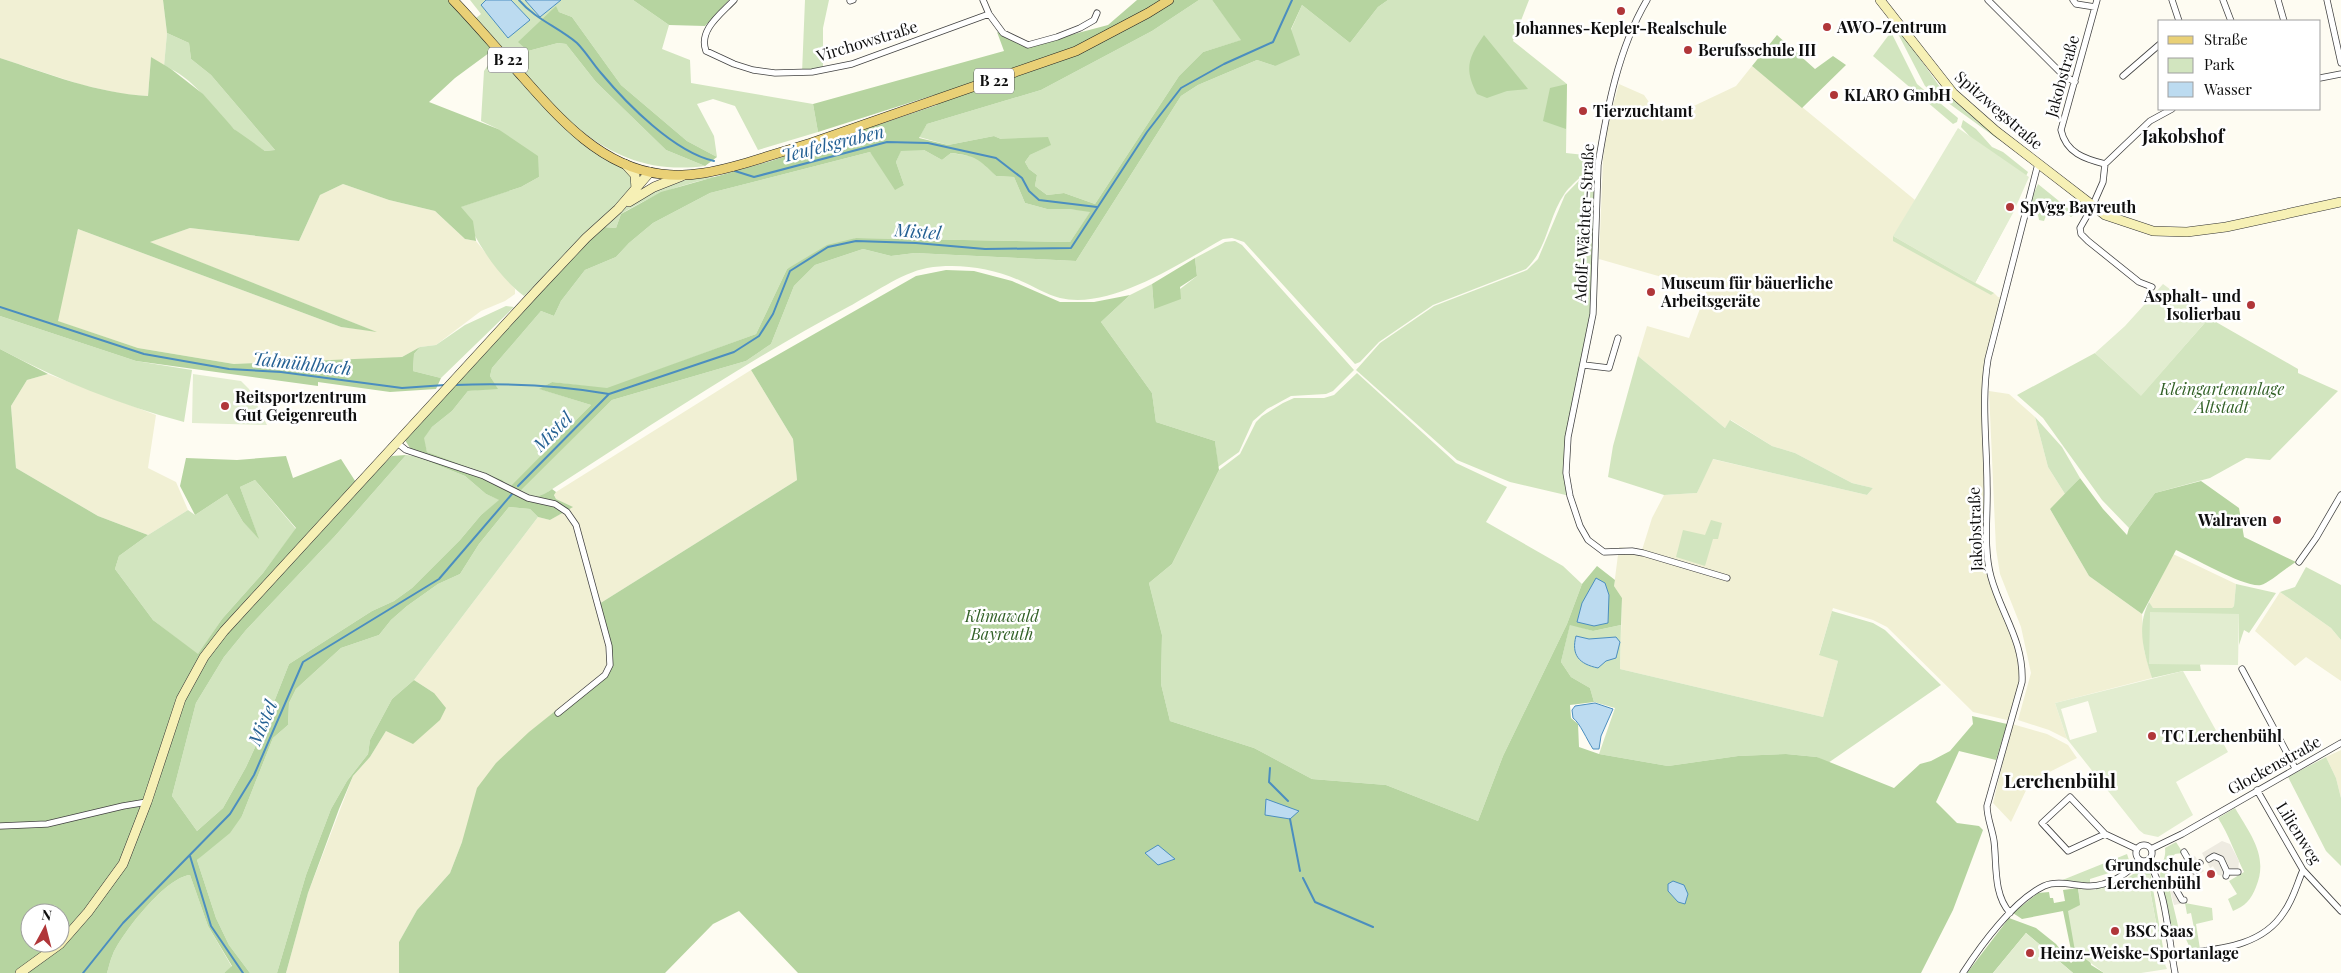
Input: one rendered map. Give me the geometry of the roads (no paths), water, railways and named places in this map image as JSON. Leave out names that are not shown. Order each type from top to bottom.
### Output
[{"type":"main road","name":"B 22","points":[[453,0],[562,121],[592,146],[623,162],[651,173],[685,175],[706,174],[765,158],[1076,51],[1169,0]]},
{"type":"main road","name":"Spitzwegstraße","points":[[1880,0],[1954,93],[1993,129],[2092,207],[2105,215],[2136,227],[2153,231],[2187,232],[2226,227],[2341,202]]},
{"type":"main road","points":[[623,162],[635,175],[636,189]]},
{"type":"main road","points":[[646,192],[650,185],[651,173]]},
{"type":"main road","points":[[20,973],[60,944],[114,879],[147,802],[174,716],[204,657],[224,632],[396,442],[586,238],[618,209],[651,173]]},
{"type":"main road","points":[[618,209],[646,192],[685,175]]},
{"type":"street","name":"Virchowstraße","points":[[734,0],[706,31],[703,39],[706,51],[712,56],[734,64],[775,73],[802,73],[852,64],[989,14]]},
{"type":"street","points":[[983,0],[989,14],[1003,34],[1028,45],[1080,28],[1094,20],[1098,13]]},
{"type":"street","name":"Adolf-Wächter-Straße","points":[[1647,0],[1632,29],[1605,123],[1598,165],[1595,295],[1584,365],[1568,437],[1566,473],[1570,496],[1580,526],[1588,540],[1604,552],[1632,551],[1643,553],[1727,578]]},
{"type":"street","points":[[1988,0],[2063,76],[2076,82]]},
{"type":"street","points":[[2073,0],[2076,4],[2095,7]]},
{"type":"street","name":"Jakobstraße","points":[[2097,0],[2076,82],[2062,123],[2063,138],[2069,148],[2075,153],[2105,164]]},
{"type":"street","points":[[2172,0],[2179,20]]},
{"type":"street","points":[[2223,0],[2231,20]]},
{"type":"street","points":[[2278,0],[2284,20]]},
{"type":"street","points":[[2327,0],[2341,63]]},
{"type":"street","points":[[2123,76],[2158,46]]},
{"type":"street","points":[[2321,78],[2341,74]]},
{"type":"street","points":[[2152,287],[2139,282],[2081,234],[2081,222],[2092,207],[2103,182],[2105,164],[2150,121],[2170,110]]},
{"type":"street","name":"Jakobstraße","points":[[2010,914],[2001,902],[1998,888],[1995,848],[1991,824],[1987,817],[1987,806],[2022,682],[2023,663],[2012,628],[1990,576],[1985,387],[1990,352],[2038,164]]},
{"type":"street","points":[[1584,365],[1609,368],[1618,338]]},
{"type":"street","points":[[396,442],[406,450],[484,476],[528,498],[555,504],[567,512],[576,525],[609,646],[610,664],[606,674],[558,713]]},
{"type":"street","points":[[2299,562],[2316,538],[2341,495]]},
{"type":"street","points":[[2242,669],[2295,768]]},
{"type":"street","name":"Glockenstraße","points":[[2151,849],[2341,744]]},
{"type":"street","name":"Lilienweg","points":[[2257,790],[2303,870],[2341,911]]},
{"type":"street","points":[[2105,834],[2068,851],[2042,823],[2070,798],[2105,834],[2137,850]]},
{"type":"street","points":[[0,826],[47,824],[147,802]]},
{"type":"street","points":[[2139,859],[2136,855],[2137,850],[2144,845],[2151,849],[2152,855],[2148,860]]},
{"type":"street","points":[[2184,852],[2195,871],[2200,863]]},
{"type":"street","points":[[2209,859],[2214,856],[2221,859],[2227,874],[2238,872]]},
{"type":"street","points":[[1963,973],[2010,914],[2034,892],[2050,884],[2092,886],[2107,882],[2121,876],[2135,866],[2139,859]]},
{"type":"street","points":[[2139,859],[2148,860]]},
{"type":"street","points":[[2148,860],[2155,871],[2160,889],[2175,973]]},
{"type":"street","points":[[2172,956],[2231,946],[2260,936],[2284,913],[2303,870]]},
{"type":"street","points":[[2174,886],[2182,900],[2184,900]]},
{"type":"water","points":[[486,0],[511,0],[530,20],[508,38],[481,5]]},
{"type":"water","points":[[525,0],[561,0],[540,17]]},
{"type":"water","points":[[1596,578],[1605,583],[1609,595],[1608,623],[1594,626],[1577,622],[1582,603]]},
{"type":"water","points":[[1576,636],[1589,639],[1616,637],[1620,642],[1616,658],[1606,661],[1598,668],[1586,664],[1578,658],[1576,653]]},
{"type":"water","points":[[1595,703],[1613,709],[1601,736],[1599,749],[1593,749],[1573,718],[1572,710],[1575,706]]},
{"type":"water","points":[[1266,799],[1299,811],[1290,819],[1265,815]]},
{"type":"water","points":[[1158,845],[1175,859],[1158,865],[1145,853]]},
{"type":"water","points":[[1673,881],[1684,885],[1688,894],[1685,904],[1678,902],[1668,891],[1668,884]]},
{"type":"waterway","name":"Teufelsgraben","points":[[519,0],[539,18],[577,43],[612,85],[652,125],[683,148],[714,161]]},
{"type":"waterway","name":"Mistel","points":[[518,486],[609,394],[734,352],[759,336],[773,314],[790,271],[828,247],[856,241],[916,243],[985,249],[1071,248],[1147,132],[1181,88],[1224,64],[1273,42],[1292,0]]},
{"type":"waterway","name":"Teufelsgraben","points":[[735,171],[754,177],[887,142],[928,143],[996,158],[1022,178],[1029,191],[1039,200],[1097,207]]},
{"type":"waterway","name":"Talmühlbach","points":[[0,307],[144,354],[229,369],[281,372],[402,388],[445,385]]},
{"type":"waterway","name":"Talmühlbach","points":[[455,385],[532,385],[609,394]]},
{"type":"waterway","name":"Mistel","points":[[83,973],[123,923],[230,814],[254,775],[303,662],[439,579],[512,494]]},
{"type":"waterway","points":[[1270,768],[1269,782],[1288,801]]},
{"type":"waterway","points":[[1290,819],[1300,871]]},
{"type":"waterway","points":[[190,856],[211,926],[243,973]]},
{"type":"waterway","points":[[1303,878],[1315,902],[1373,927]]},
{"type":"place","name":"Johannes-Kepler-Realschule","points":[[1621,11]]},
{"type":"place","name":"AWO-Zentrum","points":[[1827,27]]},
{"type":"place","name":"Berufsschule III","points":[[1688,50]]},
{"type":"place","name":"KLARO GmbH","points":[[1834,95]]},
{"type":"place","name":"Tierzuchtamt","points":[[1583,111]]},
{"type":"place","name":"SpVgg Bayreuth","points":[[2010,207]]},
{"type":"place","name":"Museum für bäuerliche Arbeitsgeräte","points":[[1651,292]]},
{"type":"place","name":"Asphalt- und Isolierbau","points":[[2251,305]]},
{"type":"place","name":"Reitsportzentrum Gut Geigenreuth","points":[[225,406]]},
{"type":"place","name":"Walraven","points":[[2277,520]]},
{"type":"place","name":"TC Lerchenbühl","points":[[2152,736]]},
{"type":"place","name":"Grundschule Lerchenbühl","points":[[2211,874]]},
{"type":"place","name":"BSC Saas","points":[[2115,931]]},
{"type":"place","name":"Heinz-Weiske-Sportanlage","points":[[2030,953]]},
{"type":"district","name":"Jakobshof","points":[[2183,137]]},
{"type":"district","name":"Lerchenbühl","points":[[2060,781]]},
{"type":"park label","name":"Kleingartenanlage Altstadt","points":[[2222,398]]},
{"type":"park label","name":"Klimawald Bayreuth","points":[[1002,625]]}]
